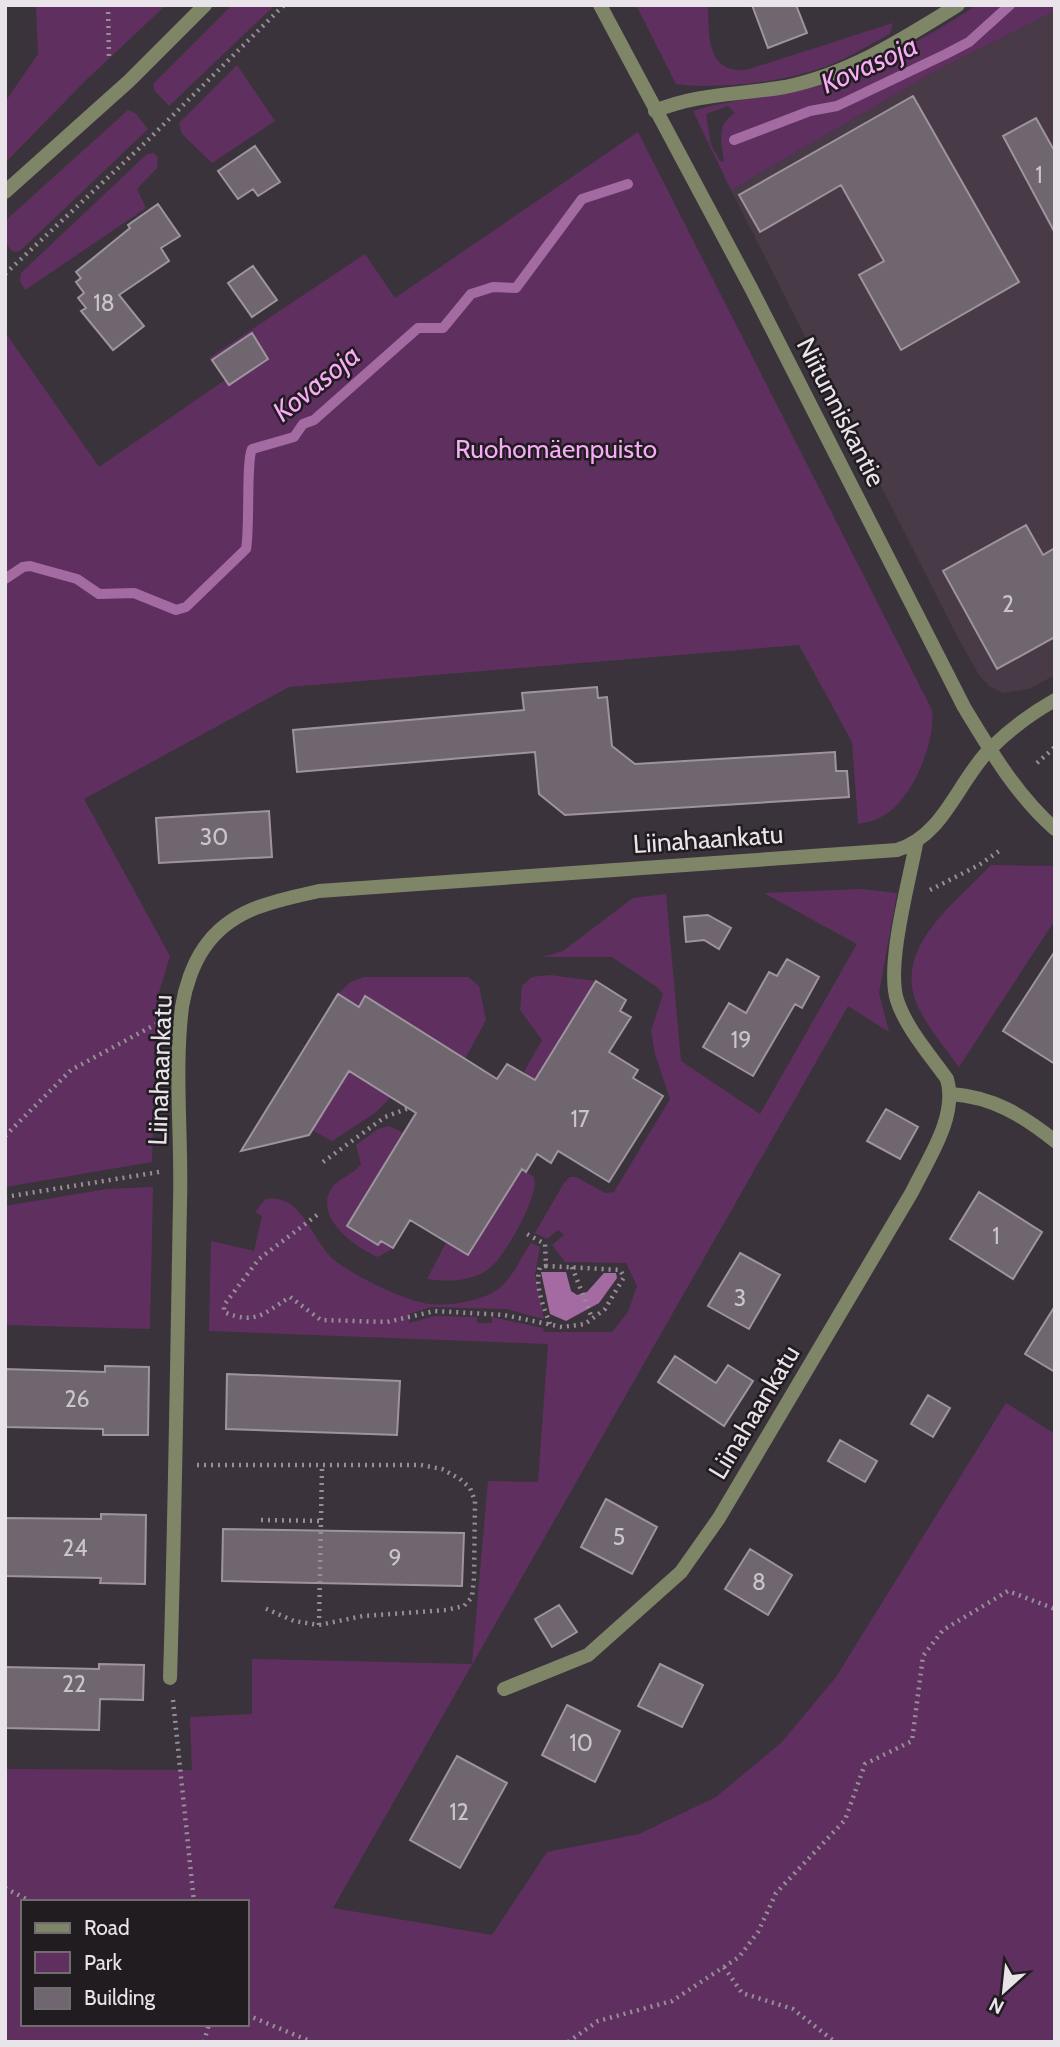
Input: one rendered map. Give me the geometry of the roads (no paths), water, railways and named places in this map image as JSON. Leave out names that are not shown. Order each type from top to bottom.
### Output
[{"type":"street","points":[[5,192],[129,81],[205,5]]},
{"type":"street","name":"Niitunniskantie","points":[[600,5],[751,288],[964,707],[989,750],[1038,815],[1055,830]]},
{"type":"street","points":[[655,111],[696,97],[784,87],[831,75],[909,35],[958,5]]},
{"type":"street","points":[[1055,700],[1035,711],[989,750],[931,830],[916,844],[897,949],[897,1000],[947,1079],[951,1094],[972,1096],[1006,1106],[1055,1141]]},
{"type":"street","name":"Liinahaankatu","points":[[170,1678],[181,1171],[180,1034],[187,984],[204,949],[217,933],[229,921],[261,905],[319,891],[897,850],[916,844]]},
{"type":"street","name":"Liinahaankatu","points":[[504,1689],[588,1656],[681,1572],[719,1518],[912,1192],[940,1136],[951,1094]]},
{"type":"waterway","name":"Kovasoja","points":[[734,140],[810,111],[837,106],[946,54],[969,42],[1010,5]]},
{"type":"waterway","name":"Kovasoja","points":[[5,579],[23,567],[30,566],[77,579],[99,594],[134,593],[176,610],[186,607],[246,549],[252,449],[294,437],[303,424],[314,420],[418,328],[443,328],[471,294],[493,287],[516,288],[582,199],[628,184]]},
{"type":"park label","name":"Ruohomäenpuisto","points":[[556,449]]}]
